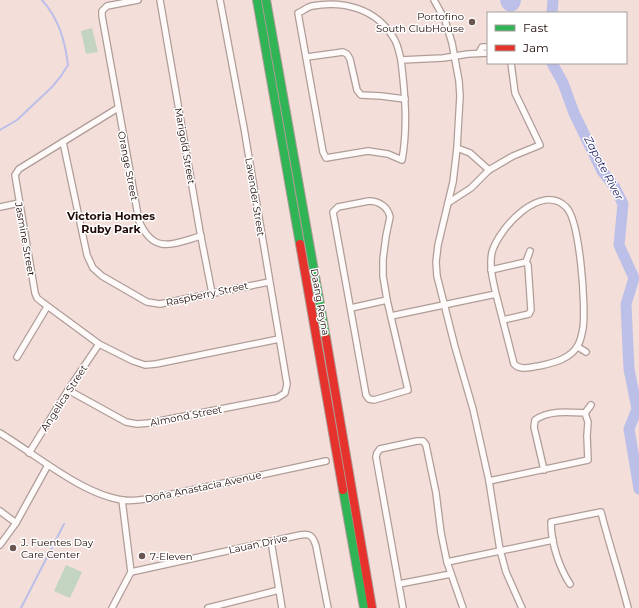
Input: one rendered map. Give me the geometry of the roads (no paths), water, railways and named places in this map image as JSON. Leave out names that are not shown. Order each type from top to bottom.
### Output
[{"type":"main road","name":"Daang Reyna","points":[[257,0],[364,608]]},
{"type":"main road","name":"Daang Reyna","points":[[266,0],[372,608]]},
{"type":"main road","points":[[337,455],[346,453]]},
{"type":"street","points":[[118,108],[102,11],[107,6],[138,0]]},
{"type":"street","name":"Marigold Street","points":[[160,0],[212,293]]},
{"type":"street","name":"Lavender Street","points":[[220,0],[244,128],[287,384],[285,393]]},
{"type":"street","points":[[434,0],[447,27],[455,55],[460,96],[457,148],[453,182],[438,245],[436,262],[438,276],[444,306],[473,409],[489,481],[500,550],[506,572],[522,608]]},
{"type":"street","points":[[338,1],[366,8],[377,17],[394,38],[401,60],[406,126],[402,160],[388,154],[368,151],[326,158],[323,152],[307,57],[298,13],[324,2],[338,1]]},
{"type":"street","points":[[479,53],[482,47],[487,47]]},
{"type":"street","points":[[307,57],[343,52],[347,54],[350,59],[357,90],[361,94],[405,99]]},
{"type":"street","points":[[401,60],[443,58],[455,55],[487,53]]},
{"type":"street","points":[[448,203],[472,188],[489,170],[513,156],[540,144],[515,93],[511,64]]},
{"type":"street","name":"Jasmine Street","points":[[118,108],[19,169],[14,174],[37,298],[47,307],[99,344],[133,361],[145,364],[156,364],[279,339]]},
{"type":"street","name":"Orange Street","points":[[118,108],[139,221],[143,230],[148,237],[156,243],[164,244],[173,244],[201,236]]},
{"type":"street","name":"Raspberry Street","points":[[63,142],[87,255],[93,268],[97,272],[147,302],[153,304],[160,304],[269,282]]},
{"type":"street","points":[[457,148],[470,153],[489,170]]},
{"type":"street","points":[[551,199],[561,202],[571,213],[576,233],[582,277],[584,327],[578,347],[571,354],[555,363],[524,369],[518,368],[514,364],[496,294],[491,270],[492,252],[507,227],[517,216],[542,200],[551,199]]},
{"type":"street","points":[[374,201],[389,211],[390,217],[383,260],[383,276],[387,300],[408,390],[374,400],[369,399],[366,395],[333,212],[338,207],[374,201]]},
{"type":"street","points":[[0,207],[19,203]]},
{"type":"street","points":[[503,320],[529,314],[531,310],[529,271],[526,262],[530,251]]},
{"type":"street","points":[[491,270],[526,262]]},
{"type":"street","points":[[391,316],[496,294]]},
{"type":"street","points":[[351,308],[387,300]]},
{"type":"street","points":[[17,358],[47,307]]},
{"type":"street","name":"Angelica Street","points":[[29,452],[99,344]]},
{"type":"street","points":[[578,347],[586,352]]},
{"type":"street","name":"Almond Street","points":[[68,390],[126,422],[137,424],[149,423],[277,398],[285,393]]},
{"type":"street","points":[[585,413],[591,405]]},
{"type":"street","points":[[544,470],[534,427],[535,420],[539,417],[559,412],[585,413]]},
{"type":"street","points":[[489,481],[588,460],[588,422],[585,413]]},
{"type":"street","name":"Doña Anastacia Avenue","points":[[0,433],[48,465],[92,490],[122,500],[132,501],[154,498],[326,461]]},
{"type":"street","points":[[403,608],[376,457],[380,449],[423,441],[426,445],[436,493],[441,532],[447,562],[463,608]]},
{"type":"street","points":[[0,545],[16,523],[48,465]]},
{"type":"street","points":[[112,608],[130,572],[122,500]]},
{"type":"street","points":[[0,512],[16,523]]},
{"type":"street","points":[[570,584],[562,568],[553,540],[551,522],[601,512],[628,608]]},
{"type":"street","name":"Lauan Drive","points":[[130,572],[304,534],[310,535],[313,537],[316,546],[328,608]]},
{"type":"street","points":[[447,562],[553,540]]},
{"type":"street","points":[[271,541],[282,608]]},
{"type":"street","points":[[399,584],[451,574]]},
{"type":"street","points":[[208,608],[279,590]]},
{"type":"water","points":[[500,0],[521,0],[518,9],[511,12],[504,9]]},
{"type":"waterway","points":[[0,130],[17,120],[52,87],[68,65],[63,39],[57,23],[48,7],[42,0]]},
{"type":"waterway","name":"Zapote River","points":[[552,12],[553,0]]},
{"type":"waterway","name":"Zapote River","points":[[553,64],[563,83],[574,113],[602,171],[614,186],[623,204],[619,245],[634,278],[626,304],[629,369],[637,409],[629,429],[639,489]]},
{"type":"waterway","points":[[21,608],[64,524]]},
{"type":"place","name":"Portofino South ClubHouse","points":[[472,22]]},
{"type":"place","name":"J. Fuentes Day Care Center","points":[[13,548]]},
{"type":"place","name":"7-Eleven","points":[[142,556]]},
{"type":"district","name":"Victoria Homes Ruby Park","points":[[111,222]]}]
